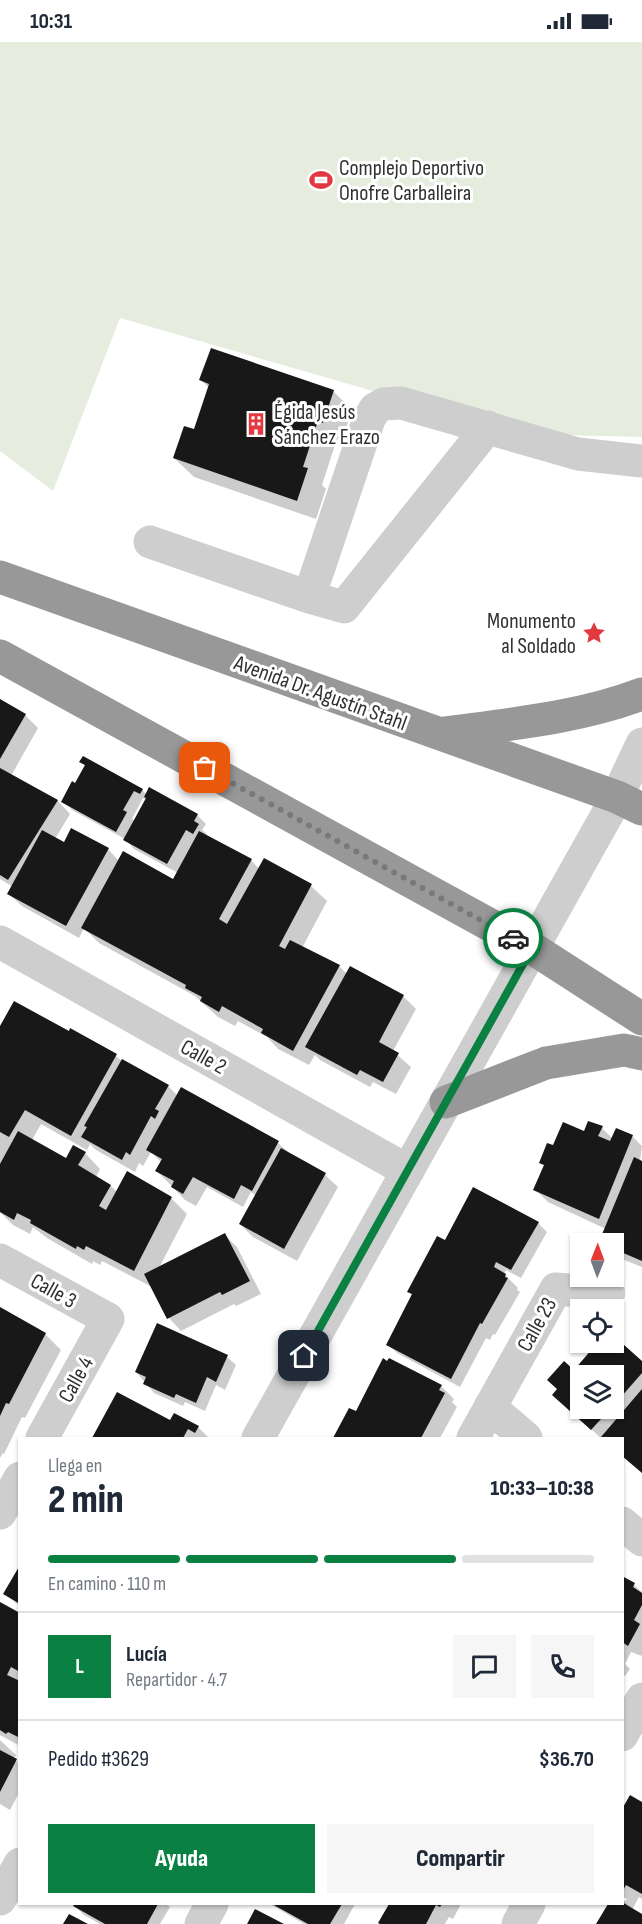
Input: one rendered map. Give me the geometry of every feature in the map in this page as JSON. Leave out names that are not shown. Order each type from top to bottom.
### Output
[{"type":"highway","name":"Avenida Dr. Agustín Stahl","points":[[0,577],[629,803]]},
{"type":"highway","points":[[0,656],[532,948],[642,1019]]},
{"type":"highway","points":[[439,734],[536,721],[609,706],[642,694]]},
{"type":"highway","points":[[446,1102],[546,1063],[624,1050],[642,1054]]},
{"type":"street","points":[[309,597],[369,419],[375,409],[384,404],[401,403],[578,454],[642,461]]},
{"type":"street","points":[[150,542],[344,607],[488,428]]},
{"type":"street","points":[[259,1437],[532,948],[629,803],[642,744]]},
{"type":"street","name":"Calle 2","points":[[2,947],[408,1171]]},
{"type":"street","name":"Calle 3","points":[[0,1260],[108,1319]]},
{"type":"street","name":"Calle 23","points":[[474,1437],[556,1289],[609,1293]]},
{"type":"street","name":"Calle 4","points":[[43,1437],[108,1319]]},
{"type":"street","points":[[490,1407],[525,1437]]},
{"type":"street","points":[[0,1514],[18,1482]]},
{"type":"street","points":[[624,1525],[642,1540]]},
{"type":"street","points":[[624,1731],[642,1699]]},
{"type":"street","points":[[0,1899],[18,1868]]},
{"type":"street","points":[[201,1924],[211,1905]]},
{"type":"street","points":[[518,1924],[528,1905]]},
{"type":"shaded area","name":"Complejo Deportivo Onofre Carballeira","points":[[0,42],[642,42],[642,437],[522,434],[120,318],[53,491],[0,451]]},
{"type":"building","name":"Égida Jesús Sánchez Erazo","points":[[211,348],[334,390],[323,423],[318,421],[303,467],[308,468],[297,501],[173,458],[184,426],[194,429],[209,384],[199,380]]},
{"type":"building","points":[[0,699],[26,714],[0,759]]},
{"type":"building","points":[[83,756],[143,789],[140,794],[134,791],[123,810],[127,812],[116,832],[61,802],[72,781],[75,783],[85,765],[79,762]]},
{"type":"building","points":[[0,768],[58,800],[8,880],[0,875]]},
{"type":"building","points":[[149,787],[198,814],[194,821],[199,824],[193,834],[186,830],[167,864],[123,840],[146,798],[144,797]]},
{"type":"building","points":[[71,828],[109,848],[66,926],[7,894],[42,830],[64,842]]},
{"type":"building","points":[[199,831],[252,859],[219,919],[227,924],[264,858],[312,884],[279,946],[285,949],[290,940],[340,965],[293,1051],[261,1033],[263,1029],[222,1006],[219,1012],[200,1001],[202,997],[185,988],[186,985],[81,928],[123,851],[173,879]]},
{"type":"building","points":[[350,966],[404,995],[379,1042],[399,1053],[383,1082],[360,1070],[357,1075],[305,1047]]},
{"type":"building","points":[[14,1001],[117,1054],[71,1136],[25,1110],[9,1137],[0,1132],[0,1026]]},
{"type":"building","points":[[122,1059],[169,1085],[155,1109],[159,1111],[155,1119],[151,1116],[130,1155],[126,1152],[122,1160],[81,1137],[87,1127],[84,1126]]},
{"type":"building","points":[[181,1087],[279,1141],[252,1191],[241,1185],[234,1199],[193,1177],[183,1194],[171,1187],[174,1181],[155,1171],[162,1159],[146,1150]]},
{"type":"building","points":[[588,1121],[603,1126],[598,1136],[610,1141],[616,1128],[633,1135],[599,1219],[533,1190],[544,1165],[539,1163],[547,1143],[553,1145],[563,1122],[584,1131]]},
{"type":"building","points":[[18,1131],[66,1158],[73,1145],[86,1152],[78,1165],[111,1185],[99,1206],[106,1210],[127,1171],[172,1197],[134,1271],[86,1246],[84,1250],[77,1246],[76,1249],[17,1213],[14,1220],[0,1212],[0,1164]]},
{"type":"building","points":[[281,1148],[326,1173],[284,1249],[239,1224]]},
{"type":"building","points":[[634,1157],[642,1161],[642,1261],[624,1253],[624,1233],[603,1233]]},
{"type":"building","points":[[473,1187],[539,1222],[511,1270],[496,1262],[494,1267],[506,1274],[505,1277],[508,1278],[482,1324],[480,1323],[451,1379],[386,1345],[412,1294],[407,1292],[437,1236],[445,1240]]},
{"type":"building","points":[[225,1233],[250,1281],[222,1295],[220,1292],[167,1319],[144,1274]]},
{"type":"building","points":[[0,1307],[46,1333],[9,1404],[6,1403],[0,1416]]},
{"type":"building","points":[[157,1323],[228,1355],[216,1382],[207,1377],[196,1403],[176,1394],[174,1398],[143,1384],[146,1377],[135,1372]]},
{"type":"building","points":[[624,1345],[642,1361],[642,1373],[624,1394],[624,1365],[578,1365],[589,1353],[624,1353]]},
{"type":"building","points":[[383,1358],[387,1361],[389,1358],[442,1385],[439,1390],[445,1393],[422,1437],[334,1437],[349,1408],[356,1411]]},
{"type":"building","points":[[564,1361],[570,1366],[570,1411],[552,1395],[557,1389],[547,1380]]},
{"type":"building","points":[[642,1389],[642,1473],[624,1458],[624,1437],[601,1437],[616,1419],[624,1419],[624,1410]]},
{"type":"building","points":[[117,1392],[170,1420],[174,1413],[199,1426],[195,1433],[188,1429],[184,1437],[93,1437]]},
{"type":"building","points":[[579,1419],[601,1419],[591,1430]]},
{"type":"building","points":[[18,1568],[18,1603],[3,1594]]},
{"type":"building","points":[[624,1577],[635,1583],[633,1587],[642,1593],[642,1605],[634,1620],[640,1624],[628,1646],[624,1643]]},
{"type":"building","points":[[0,1602],[18,1612],[18,1671],[11,1667],[7,1675],[18,1680],[18,1737],[0,1730]]},
{"type":"building","points":[[0,1750],[17,1759],[0,1792]]},
{"type":"building","points":[[630,1795],[642,1802],[642,1894],[626,1885],[624,1888],[624,1806]]},
{"type":"building","points":[[624,1903],[642,1914],[642,1924],[596,1924],[607,1905]]},
{"type":"building","points":[[157,1905],[147,1924],[105,1924],[73,1906]]},
{"type":"building","points":[[274,1905],[341,1905],[330,1924],[308,1924]]},
{"type":"building","points":[[388,1905],[436,1905],[426,1924],[378,1923]]},
{"type":"building","points":[[255,1909],[284,1924],[247,1924]]},
{"type":"building","points":[[69,1914],[88,1924],[63,1924]]},
{"type":"way so far","points":[[205,768],[513,938]]},
{"type":"place","name":"Complejo Deportivo Onofre Carballeira","points":[[321,180]]},
{"type":"place","name":"Égida Jesús Sánchez Erazo","points":[[256,424]]},
{"type":"place","name":"Monumento al Soldado","points":[[594,633]]},
{"type":"route","points":[[304,1356],[532,948],[513,938]]}]
